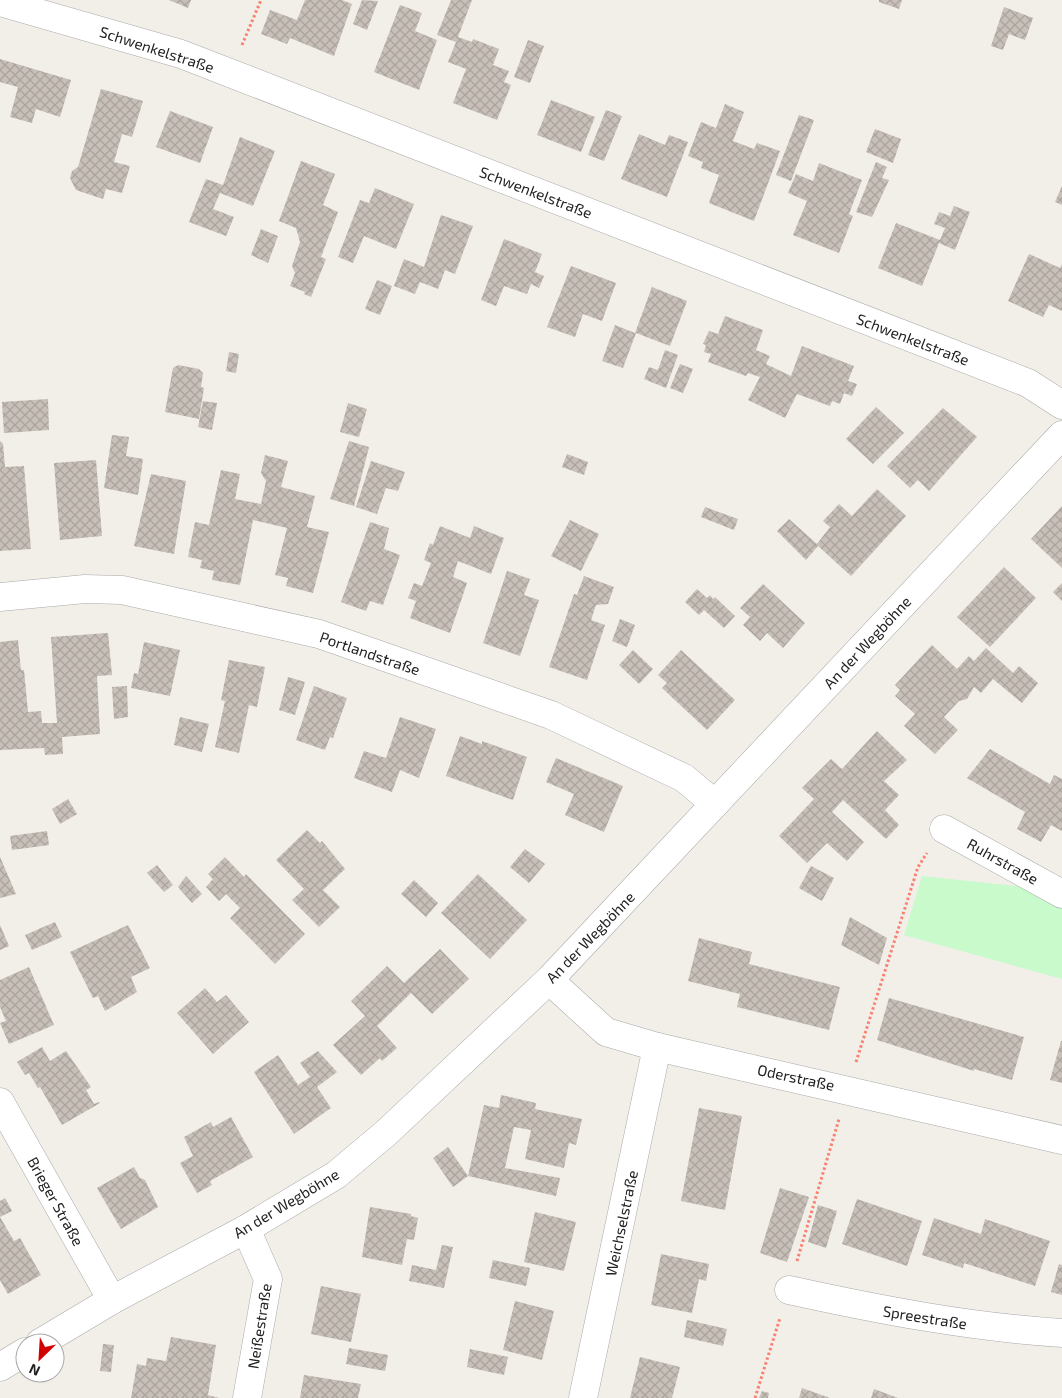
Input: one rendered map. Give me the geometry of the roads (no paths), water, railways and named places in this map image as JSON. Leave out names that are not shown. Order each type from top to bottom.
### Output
[{"type":"street","name":"Schwenkelstraße","points":[[0,2],[181,54],[1028,383],[1062,405]]},
{"type":"street","name":"An der Wegböhne","points":[[57,1333],[112,1300],[246,1228],[336,1174],[386,1133],[549,980],[1062,435]]},
{"type":"street","name":"Portlandstraße","points":[[0,598],[85,589],[122,590],[319,634],[551,715],[684,778],[715,804]]},
{"type":"street","name":"Ruhrstraße","points":[[944,829],[1062,894]]},
{"type":"street","name":"Oderstraße","points":[[549,980],[606,1032],[657,1047],[848,1089],[1062,1140]]},
{"type":"street","name":"Weichselstraße","points":[[583,1398],[657,1047]]},
{"type":"street","name":"Brieger Straße","points":[[0,1102],[112,1300]]},
{"type":"street","name":"Neißestraße","points":[[246,1228],[268,1279],[247,1398]]},
{"type":"street","name":"Spreestraße","points":[[789,1290],[899,1314],[1014,1330],[1062,1333]]},
{"type":"street","points":[[0,1367],[15,1358]]}]
